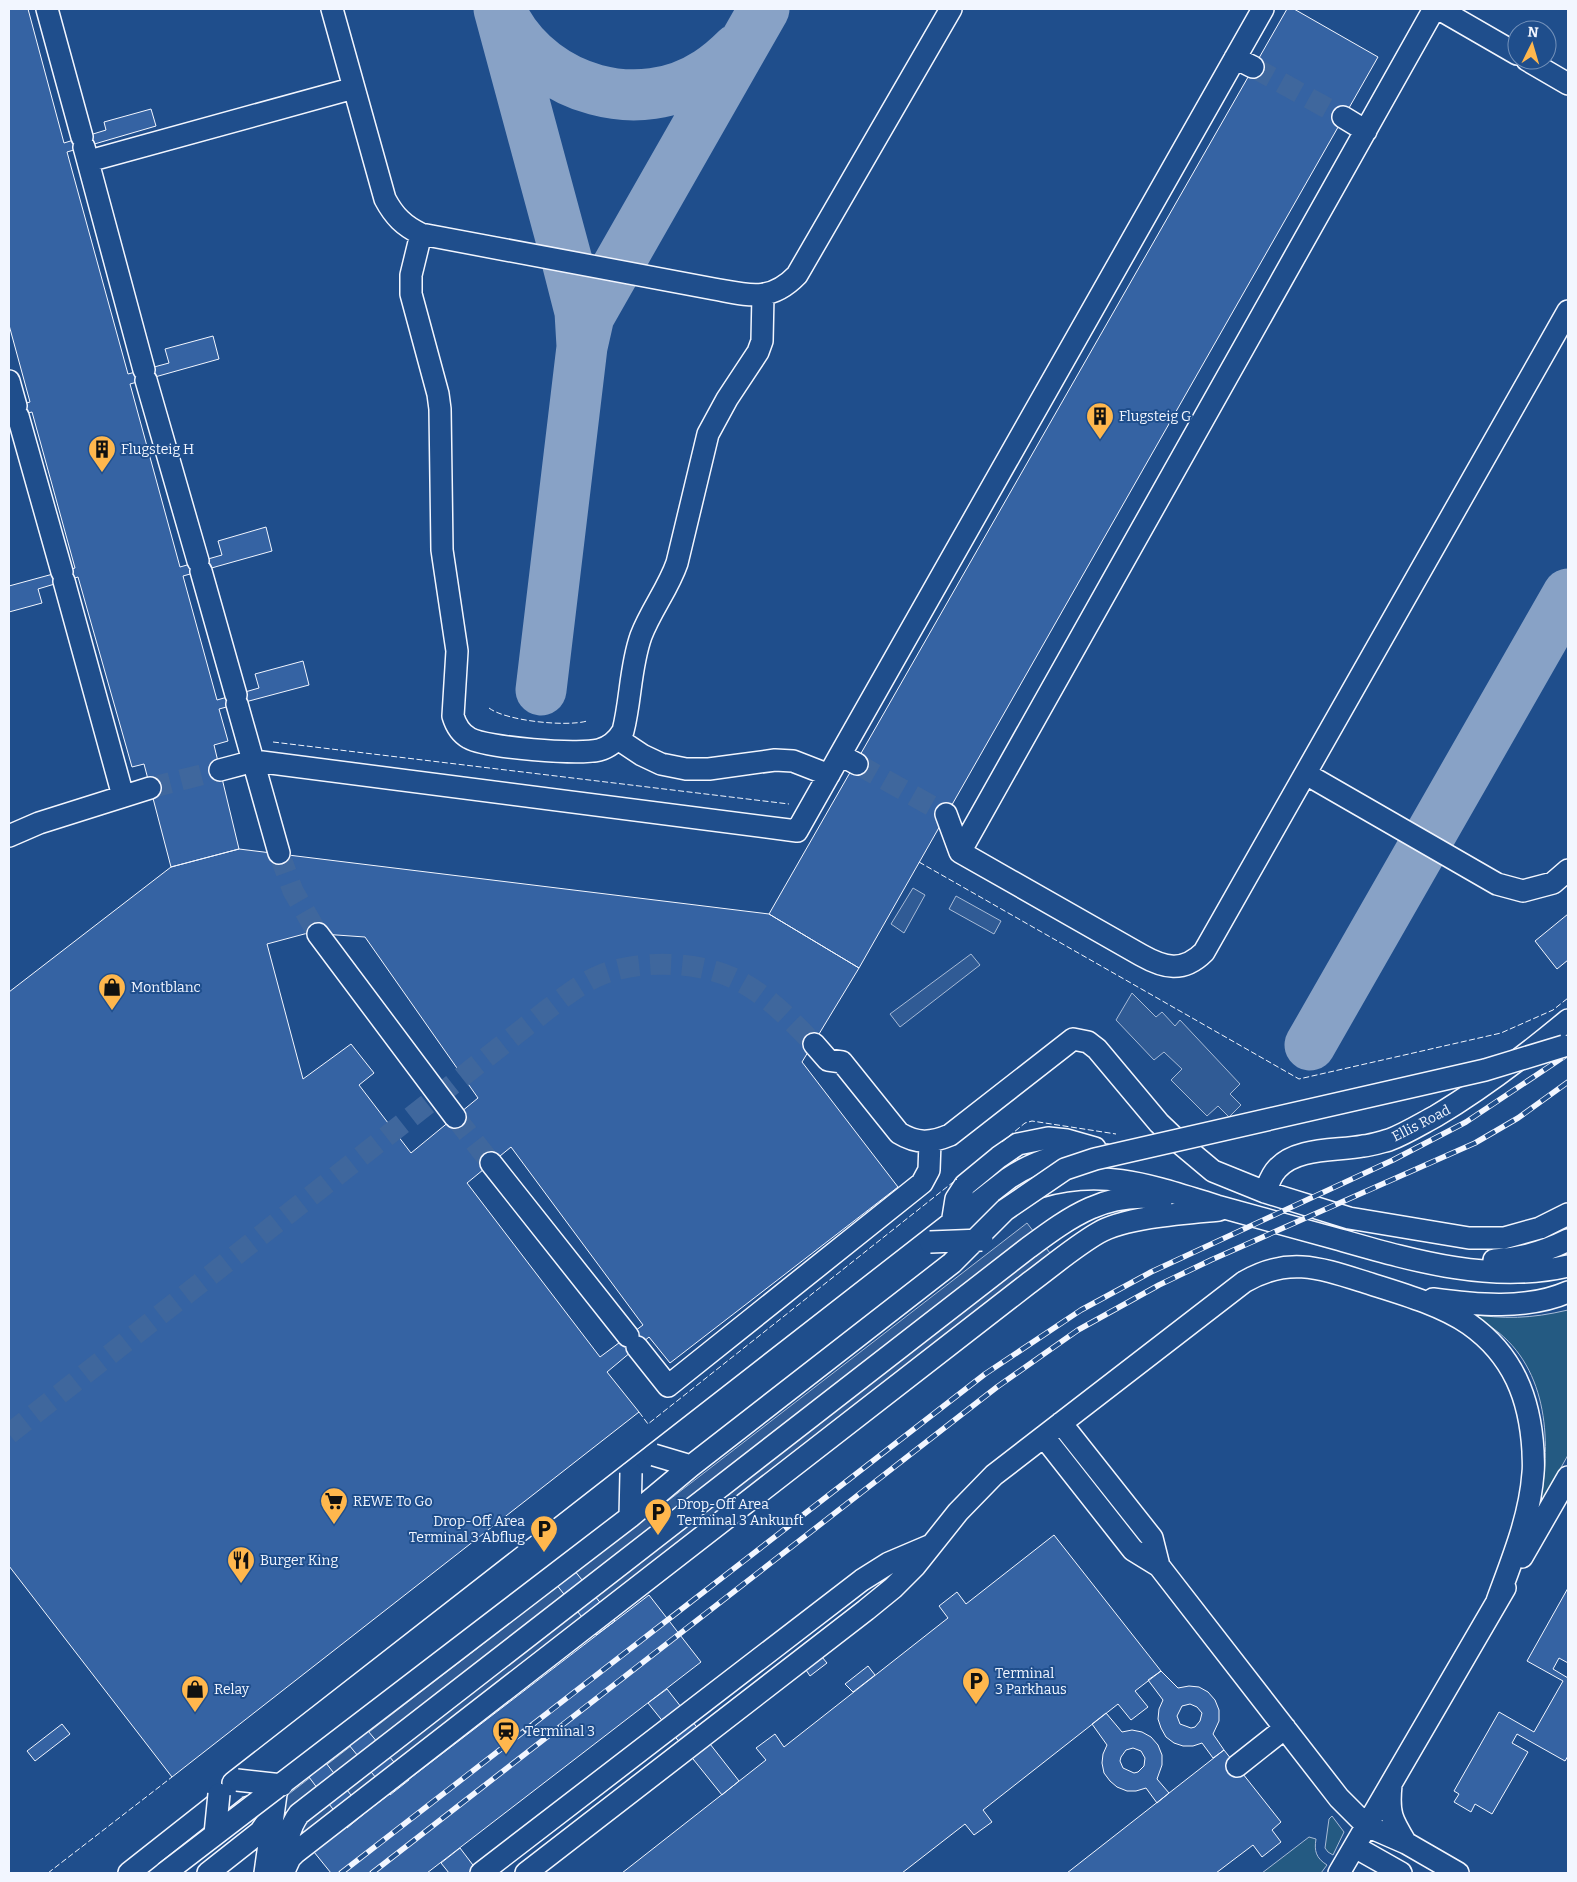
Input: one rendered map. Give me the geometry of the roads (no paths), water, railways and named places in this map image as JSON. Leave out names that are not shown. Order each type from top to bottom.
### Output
[{"type":"lane","points":[[47,9],[145,375],[279,854]]},
{"type":"lane","points":[[332,9],[385,199],[393,213],[410,228],[421,234],[714,289],[763,295],[788,285],[797,275],[951,9]]},
{"type":"lane","points":[[220,770],[254,761],[797,831],[829,775],[848,759],[1244,63],[1263,9]]},
{"type":"lane","points":[[960,852],[1434,9]]},
{"type":"lane","points":[[1439,9],[1507,48]]},
{"type":"lane","points":[[1544,70],[1568,84]]},
{"type":"lane","points":[[85,149],[354,88]]},
{"type":"lane","points":[[1343,117],[1366,130]]},
{"type":"lane","points":[[421,234],[410,284],[440,409],[442,550],[456,636],[457,664],[453,706],[456,724],[461,732],[470,739],[548,751],[590,752],[611,745],[618,740],[625,724],[635,656],[642,634],[669,583],[677,563],[708,434],[758,352],[762,340],[763,295]]},
{"type":"lane","points":[[946,814],[960,852],[1157,964],[1180,966],[1194,960],[1204,952],[1568,311]]},
{"type":"lane","points":[[9,381],[124,796]]},
{"type":"lane","points":[[618,740],[642,755],[662,764],[686,769],[709,769],[775,760],[793,761],[829,775]]},
{"type":"lane","points":[[1306,774],[1497,884],[1523,891],[1553,883],[1568,870]]},
{"type":"lane","points":[[9,836],[39,822],[150,788]]},
{"type":"lane","points":[[318,934],[455,1117]]},
{"type":"lane","name":"Ellis Road","points":[[1264,1192],[1276,1170],[1286,1161],[1300,1155],[1336,1148],[1363,1146],[1390,1139],[1419,1126],[1462,1101],[1512,1066],[1568,1020]]},
{"type":"lane","points":[[814,1044],[828,1060],[842,1062],[899,1133],[908,1139],[930,1142],[950,1134],[1073,1039],[1088,1042],[1097,1049],[1159,1123],[1213,1171],[1264,1192],[1349,1218],[1469,1238],[1504,1238],[1540,1228],[1568,1214]]},
{"type":"lane","points":[[953,1224],[1024,1180],[1049,1170],[1070,1156],[1095,1159],[1116,1155],[1485,1070],[1568,1044]]},
{"type":"lane","points":[[491,1164],[668,1386],[922,1183],[928,1170],[930,1142]]},
{"type":"lane","points":[[116,1873],[1021,1170],[1043,1160],[1070,1156],[1116,1155]]},
{"type":"lane","points":[[165,1873],[630,1517],[691,1466],[952,1263],[974,1241],[989,1236],[1040,1197],[1054,1184],[1070,1156]]},
{"type":"lane","points":[[129,1873],[238,1787],[273,1776],[997,1208],[1026,1191],[1060,1181],[1095,1178],[1154,1187],[1405,1258],[1460,1268],[1504,1273],[1548,1270],[1568,1266]]},
{"type":"lane","points":[[272,1873],[293,1822],[299,1814],[748,1464],[1070,1217],[1101,1204],[1146,1197],[1229,1209]]},
{"type":"lane","points":[[272,1873],[1029,1283],[1098,1232],[1142,1220],[1176,1214],[1229,1209]]},
{"type":"lane","points":[[953,1224],[974,1241]]},
{"type":"lane","points":[[952,1263],[953,1224]]},
{"type":"lane","points":[[1331,1237],[1488,1260],[1513,1259],[1541,1252],[1568,1240]]},
{"type":"lane","points":[[526,1873],[893,1588],[915,1566],[958,1512],[994,1475],[1183,1328],[1256,1275],[1273,1269],[1292,1266],[1334,1272],[1425,1298],[1467,1304],[1530,1302],[1556,1297],[1568,1292]]},
{"type":"lane","points":[[1379,1286],[1435,1307],[1468,1324],[1492,1343],[1511,1367],[1525,1400],[1532,1425],[1534,1473],[1526,1515],[1517,1547],[1497,1601]]},
{"type":"lane","points":[[1061,1423],[1152,1538],[1159,1566]]},
{"type":"lane","points":[[1044,1437],[1133,1550],[1159,1566],[1339,1798],[1367,1826],[1406,1843],[1458,1873]]},
{"type":"lane","points":[[654,1455],[691,1466]]},
{"type":"lane","points":[[748,1464],[790,1470]]},
{"type":"lane","points":[[742,1507],[748,1464]]},
{"type":"lane","points":[[630,1517],[631,1473]]},
{"type":"lane","points":[[1340,1873],[1568,1477]]},
{"type":"lane","points":[[481,1873],[862,1580],[889,1563],[932,1544]]},
{"type":"lane","points":[[1237,1766],[1284,1728]]},
{"type":"lane","points":[[272,1873],[273,1812],[279,1779],[284,1769],[292,1760]]},
{"type":"lane","points":[[237,1780],[282,1784]]},
{"type":"lane","points":[[1392,1783],[1389,1804],[1390,1813],[1406,1843]]},
{"type":"lane","points":[[215,1834],[219,1794]]},
{"type":"lane","points":[[208,1873],[260,1832],[269,1822],[273,1812]]},
{"type":"lane","points":[[1355,1847],[1401,1873]]},
{"type":"tunnel","points":[[1253,67],[1343,117]]},
{"type":"tunnel","points":[[857,764],[946,814]]},
{"type":"tunnel","points":[[150,788],[220,770]]},
{"type":"tunnel","points":[[279,853],[293,891],[318,934]]},
{"type":"tunnel","points":[[9,1434],[548,1009],[596,977],[619,969],[654,964],[692,966],[726,975],[741,982],[771,1002],[814,1044]]},
{"type":"tunnel","points":[[455,1117],[491,1163]]},
{"type":"railway","points":[[341,1873],[985,1374],[1081,1310],[1151,1272],[1393,1160],[1466,1122],[1568,1054]]},
{"type":"railway","points":[[372,1873],[997,1387],[1078,1330],[1159,1285],[1211,1260],[1475,1143],[1518,1118],[1568,1082]]},
{"type":"place","name":"Flugsteig G","points":[[1100,440]]},
{"type":"place","name":"Flugsteig H","points":[[102,473]]},
{"type":"place","name":"Montblanc","points":[[112,1011]]},
{"type":"place","name":"REWE To Go","points":[[334,1525]]},
{"type":"place","name":"Drop-Off Area Terminal 3 Ankunft","points":[[658,1536]]},
{"type":"place","name":"Drop-Off Area Terminal 3 Abflug","points":[[544,1553]]},
{"type":"place","name":"Burger King","points":[[241,1584]]},
{"type":"place","name":"Terminal 3 Parkhaus","points":[[976,1705]]},
{"type":"place","name":"Relay","points":[[195,1713]]},
{"type":"place","name":"Terminal 3","points":[[506,1755]]}]
